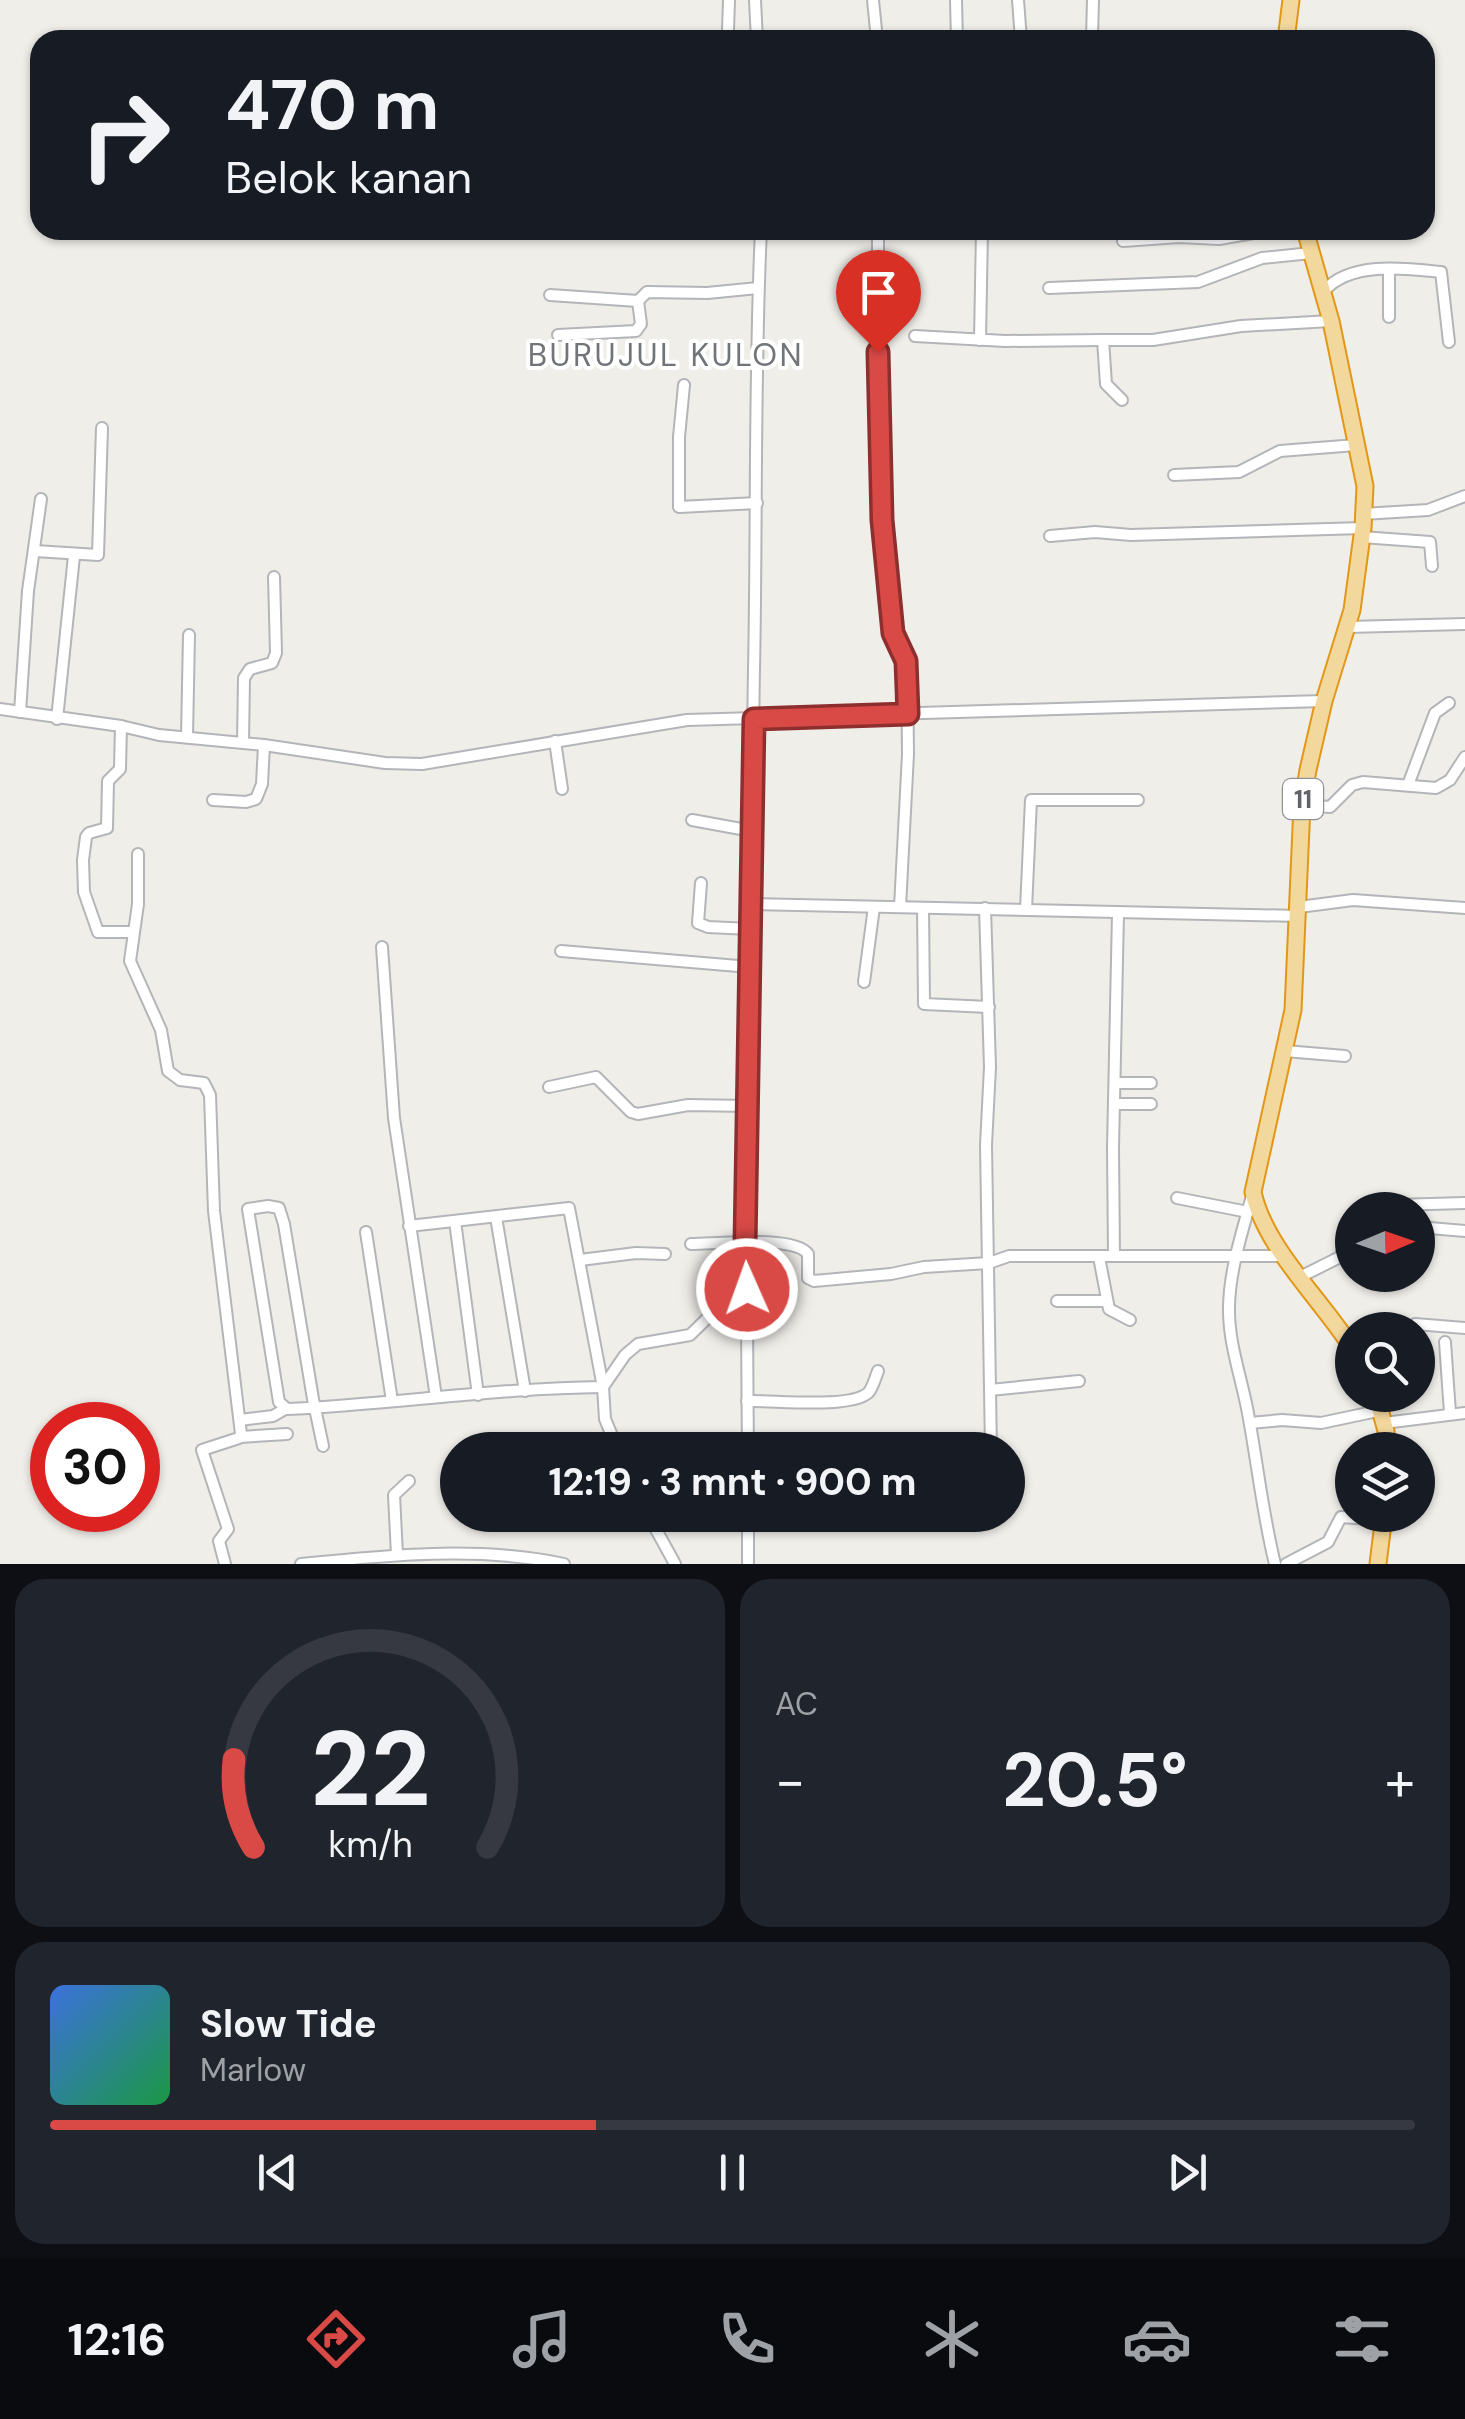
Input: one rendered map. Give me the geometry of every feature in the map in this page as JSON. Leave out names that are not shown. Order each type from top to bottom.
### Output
[{"type":"highway","points":[[1287,30],[1291,0]]},
{"type":"highway","name":"11","points":[[1254,1192],[1297,979],[1302,805],[1324,700],[1347,627],[1363,526],[1364,486],[1356,445],[1324,291],[1307,240]]},
{"type":"highway","points":[[1254,1192],[1262,1223],[1335,1324]]},
{"type":"highway","points":[[1378,1564],[1381,1532]]},
{"type":"street","points":[[728,30],[729,0]]},
{"type":"street","points":[[755,0],[756,30]]},
{"type":"street","points":[[873,0],[876,30]]},
{"type":"street","points":[[956,0],[957,30]]},
{"type":"street","points":[[1018,0],[1020,30]]},
{"type":"street","points":[[1092,30],[1093,0]]},
{"type":"street","points":[[748,1432],[745,1244],[760,240]]},
{"type":"street","points":[[878,240],[882,520],[893,633],[906,661],[908,714],[900,907]]},
{"type":"street","points":[[980,340],[982,240]]},
{"type":"street","points":[[1048,288],[1198,282],[1262,258],[1310,253]]},
{"type":"street","points":[[1324,291],[1339,276],[1388,270],[1441,272],[1449,342]]},
{"type":"street","points":[[1388,270],[1389,317]]},
{"type":"street","points":[[550,296],[638,301],[647,292],[706,293],[758,288]]},
{"type":"street","points":[[558,335],[636,331],[641,324],[638,301]]},
{"type":"street","points":[[915,336],[1153,340],[1241,326],[1331,321]]},
{"type":"street","points":[[1104,340],[1106,384],[1122,400]]},
{"type":"street","points":[[684,385],[679,507],[757,502]]},
{"type":"street","points":[[35,551],[98,555],[102,428]]},
{"type":"street","points":[[1174,476],[1240,472],[1280,452],[1356,445]]},
{"type":"street","points":[[1050,536],[1363,526],[1465,496]]},
{"type":"street","points":[[20,712],[28,591],[41,499]]},
{"type":"street","points":[[1363,526],[1430,542],[1432,566]]},
{"type":"street","points":[[57,719],[74,556]]},
{"type":"street","points":[[243,742],[244,678],[250,669],[275,659],[274,578]]},
{"type":"street","points":[[1347,627],[1465,624]]},
{"type":"street","points":[[187,736],[189,636]]},
{"type":"street","points":[[0,709],[159,735],[243,742],[385,763],[422,764],[687,720],[1324,700]]},
{"type":"street","points":[[1408,785],[1435,713],[1449,702]]},
{"type":"street","points":[[121,726],[120,769],[108,781],[107,828],[86,837],[83,882],[96,931],[133,932]]},
{"type":"street","points":[[555,741],[562,790]]},
{"type":"street","points":[[213,800],[256,799],[262,784],[264,745]]},
{"type":"street","points":[[1302,805],[1330,807],[1352,785],[1363,782],[1430,789],[1442,786],[1465,757]]},
{"type":"street","points":[[1026,909],[1031,800],[1138,800]]},
{"type":"street","points":[[692,820],[752,831]]},
{"type":"street","points":[[138,854],[138,904],[131,965],[160,1030],[168,1072],[180,1080],[204,1084],[209,1091],[214,1211],[240,1437]]},
{"type":"street","points":[[700,884],[698,923],[750,929]]},
{"type":"street","points":[[751,904],[1299,912],[1353,900],[1465,908]]},
{"type":"street","points":[[864,982],[874,907]]},
{"type":"street","points":[[923,908],[924,1004],[989,1006]]},
{"type":"street","points":[[986,908],[991,1432]]},
{"type":"street","points":[[1114,1256],[1112,1148],[1118,912]]},
{"type":"street","points":[[382,947],[394,1118],[436,1397]]},
{"type":"street","points":[[561,951],[750,967]]},
{"type":"street","points":[[1285,1051],[1345,1056]]},
{"type":"street","points":[[550,1087],[596,1077],[631,1112],[638,1114],[688,1105],[749,1106]]},
{"type":"street","points":[[1116,1083],[1151,1083]]},
{"type":"street","points":[[1115,1104],[1151,1104]]},
{"type":"street","points":[[1254,1192],[1236,1255],[1229,1303],[1230,1337],[1275,1564]]},
{"type":"street","points":[[1177,1198],[1248,1212]]},
{"type":"street","points":[[1435,1203],[1465,1203]]},
{"type":"street","points":[[285,1409],[279,1402],[248,1210],[268,1206],[279,1208],[284,1224],[324,1446]]},
{"type":"street","points":[[408,1226],[570,1208],[610,1432]]},
{"type":"street","points":[[496,1217],[525,1392]]},
{"type":"street","points":[[455,1220],[478,1395]]},
{"type":"street","points":[[1435,1228],[1465,1231]]},
{"type":"street","points":[[366,1232],[392,1401]]},
{"type":"street","points":[[691,1244],[774,1242],[801,1246],[808,1254],[808,1278],[814,1281],[891,1274],[928,1266],[989,1264],[1009,1256],[1285,1256]]},
{"type":"street","points":[[580,1260],[636,1253],[665,1254]]},
{"type":"street","points":[[1099,1257],[1105,1301],[1114,1314],[1130,1320]]},
{"type":"street","points":[[1302,1276],[1335,1260]]},
{"type":"street","points":[[604,1387],[632,1348],[690,1335],[727,1299],[747,1289]]},
{"type":"street","points":[[1056,1301],[1105,1301]]},
{"type":"street","points":[[1435,1326],[1465,1328]]},
{"type":"street","points":[[1445,1342],[1450,1414]]},
{"type":"street","points":[[747,1401],[814,1404],[864,1396],[878,1371]]},
{"type":"street","points":[[990,1390],[1079,1381]]},
{"type":"street","points":[[240,1420],[274,1416],[285,1409],[604,1387]]},
{"type":"street","points":[[1250,1423],[1321,1423],[1368,1412]]},
{"type":"street","points":[[1422,1412],[1465,1413]]},
{"type":"street","points":[[225,1564],[219,1541],[228,1528],[202,1450],[240,1437],[287,1434]]},
{"type":"street","points":[[397,1556],[394,1495],[408,1481]]},
{"type":"street","points":[[1286,1564],[1328,1542],[1335,1529]]},
{"type":"street","points":[[657,1532],[675,1564]]},
{"type":"street","points":[[748,1532],[748,1564]]},
{"type":"street","points":[[301,1564],[397,1556],[476,1555],[564,1564]]},
{"type":"district","name":"BURUJUL KULON","points":[[666,355]]},
{"type":"route","points":[[747,1289],[754,719],[908,714],[906,661],[893,633],[882,520],[878,352]]}]
